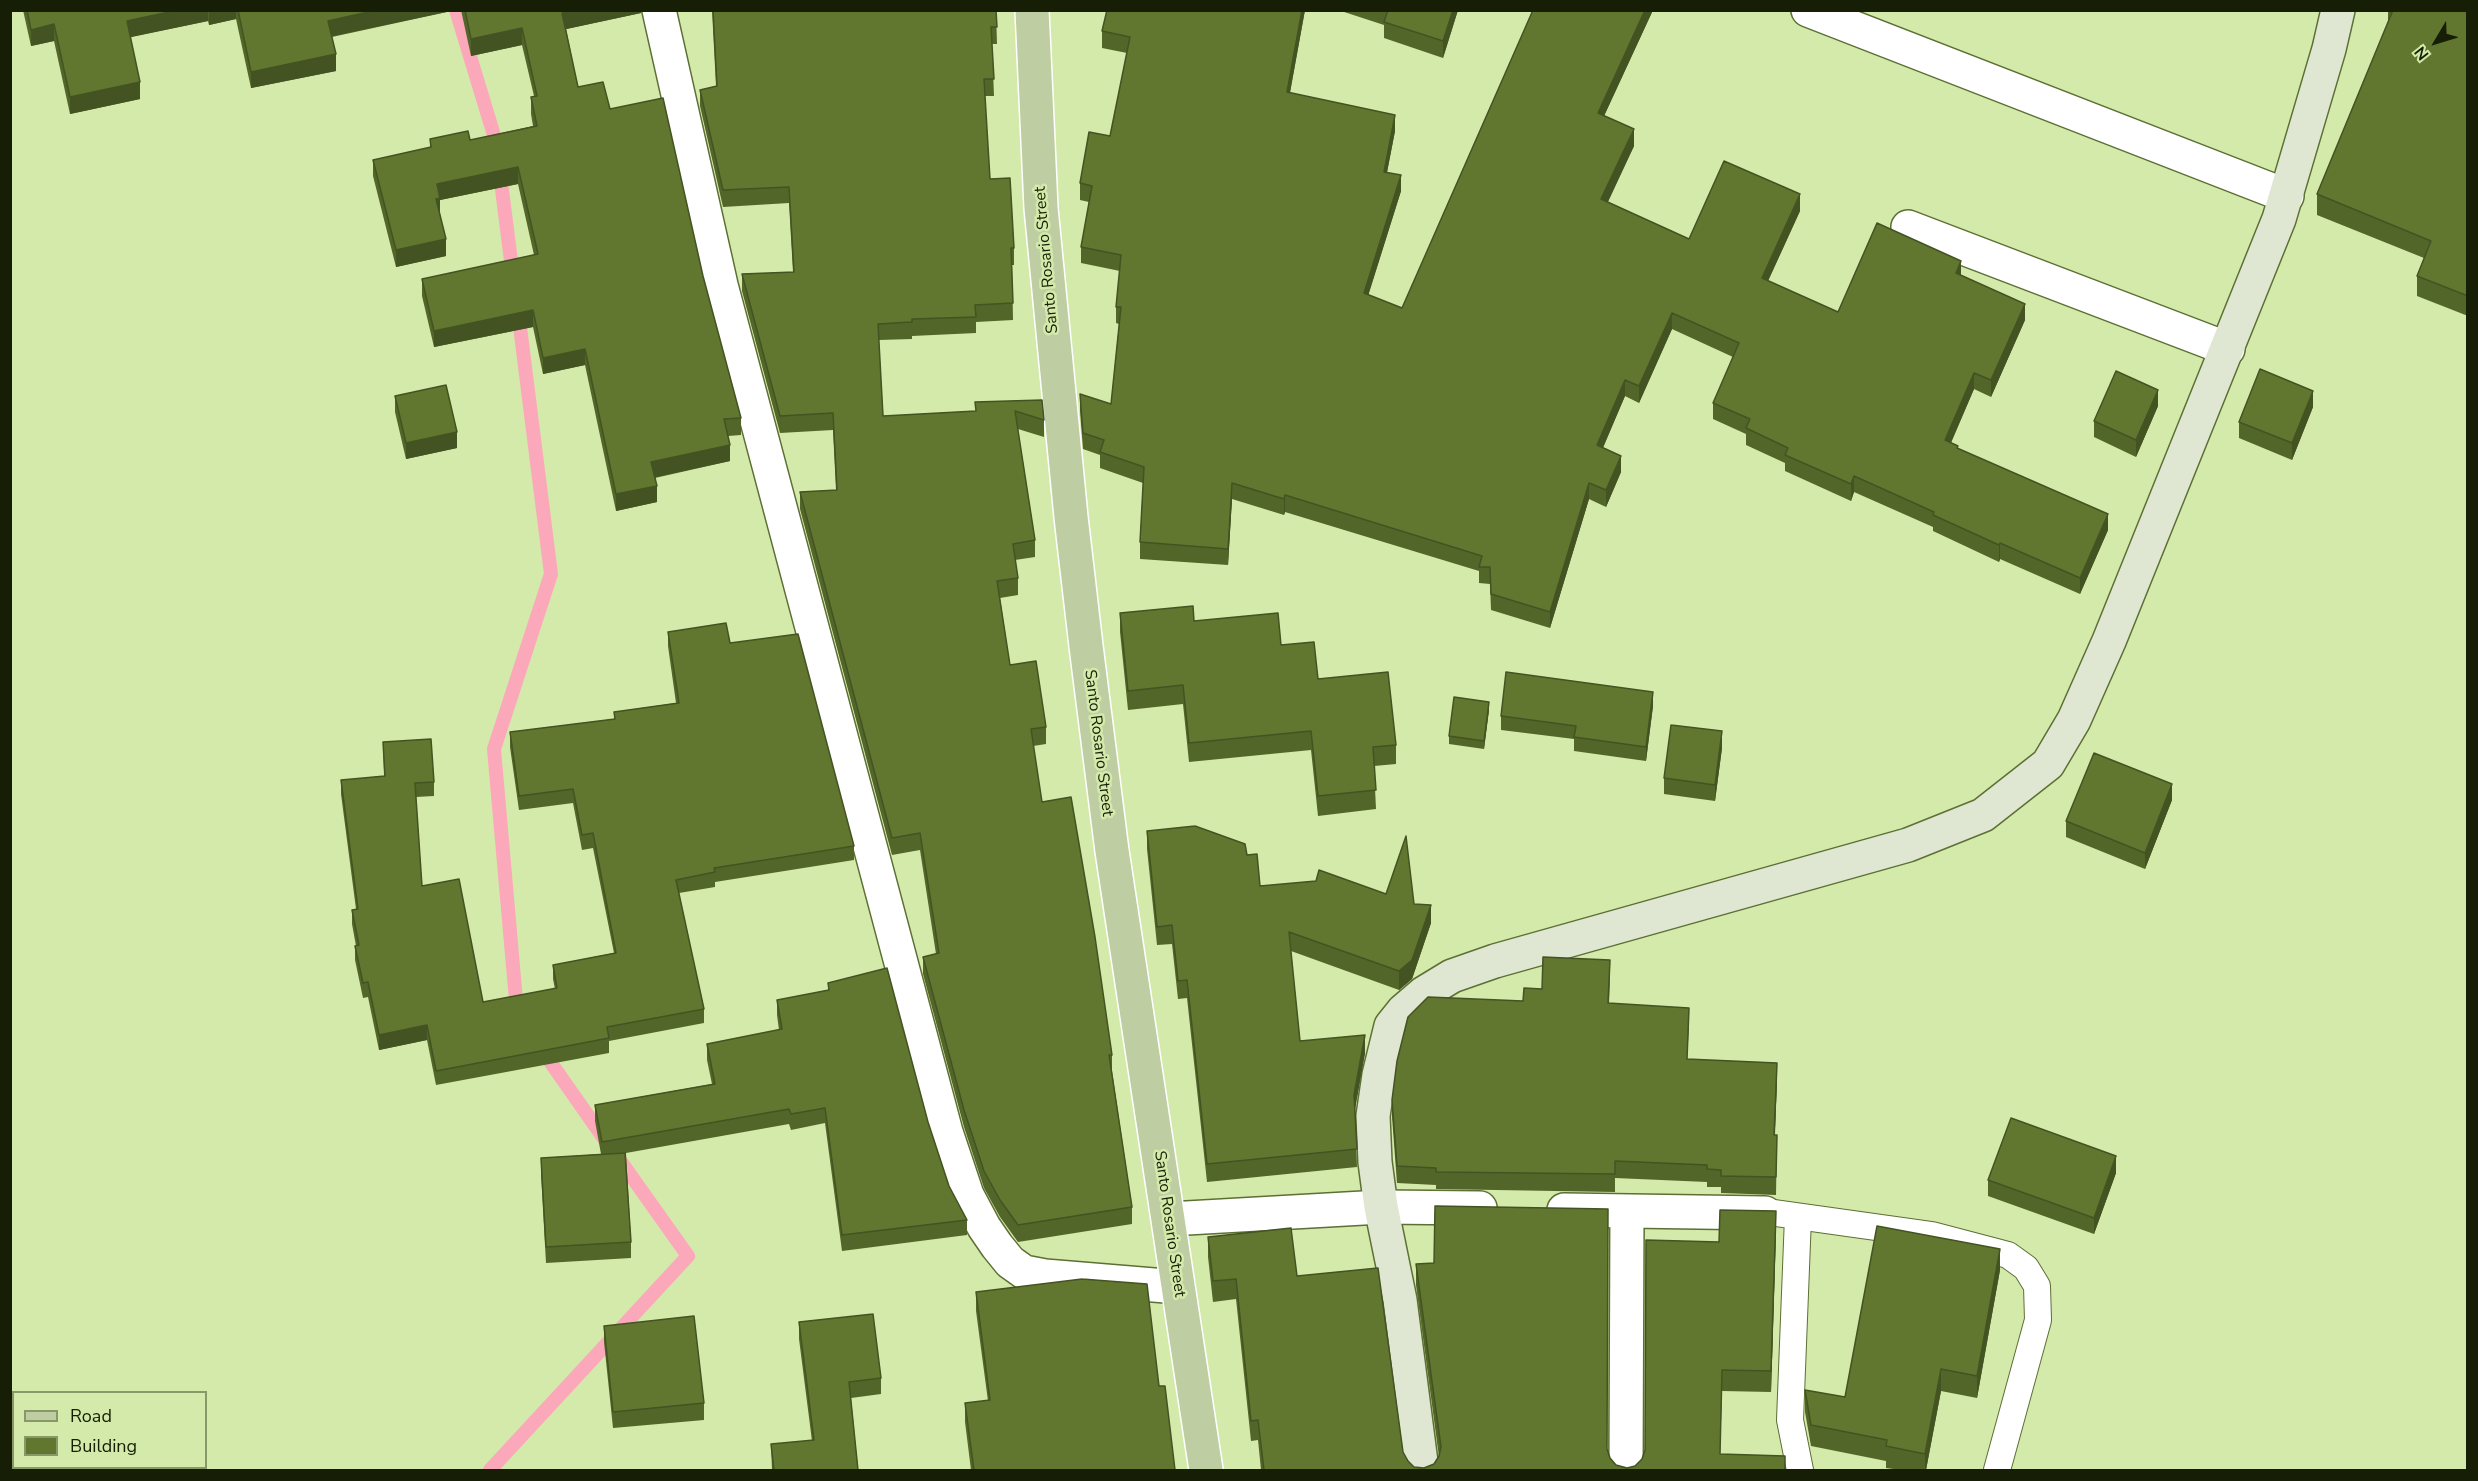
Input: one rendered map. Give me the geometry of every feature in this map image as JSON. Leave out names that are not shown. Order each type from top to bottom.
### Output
[{"type":"main road","name":"Santo Rosario Street","points":[[1032,10],[1041,208],[1071,517],[1112,851],[1206,1470]]},
{"type":"street","points":[[659,10],[724,297],[870,839],[946,1132],[967,1195],[997,1246],[1010,1262],[1024,1272],[1045,1276],[1178,1287]]},
{"type":"street","points":[[1808,10],[2287,196]]},
{"type":"street","points":[[1422,1470],[1400,1299],[1381,1207],[1375,1162],[1373,1116],[1379,1075],[1391,1026],[1403,1011],[1424,993],[1452,976],[1495,961],[1908,845],[1983,815],[2048,764],[2074,720],[2109,641],[2228,349],[2287,196],[2338,10]]},
{"type":"street","points":[[1908,227],[2228,349]]},
{"type":"street","points":[[1169,1219],[1381,1207],[1787,1215]]},
{"type":"street","points":[[1626,1470],[1627,1211]]},
{"type":"lane","points":[[1800,1470],[1790,1420],[1787,1215],[1932,1235],[2008,1255],[2026,1268],[2037,1286],[2038,1320],[1997,1470]]},
{"type":"building","points":[[27,10],[178,10],[127,21],[140,82],[70,97],[54,24],[31,30]]},
{"type":"building","points":[[238,10],[377,10],[328,21],[336,54],[251,72]]},
{"type":"building","points":[[465,10],[574,10],[562,13],[578,87],[603,82],[610,109],[663,98],[703,276],[741,418],[724,419],[730,445],[651,462],[657,486],[616,494],[585,349],[543,358],[533,310],[434,331],[422,279],[538,254],[518,167],[437,184],[440,198],[436,199],[446,239],[396,250],[373,160],[431,147],[430,139],[468,131],[470,140],[537,126],[531,97],[537,96],[522,28],[471,39]]},
{"type":"building","points":[[713,10],[996,10],[997,27],[991,27],[994,79],[984,79],[990,179],[1010,178],[1014,248],[1011,248],[1013,303],[975,305],[976,317],[912,319],[912,322],[878,324],[883,416],[976,411],[975,402],[1042,400],[1044,420],[1015,411],[1035,540],[1013,544],[1018,578],[997,581],[1010,665],[1036,661],[1046,727],[1031,729],[1042,802],[1071,797],[1095,937],[1112,1055],[1109,1055],[1132,1207],[1018,1225],[1000,1200],[984,1171],[964,1110],[923,957],[939,953],[920,833],[892,838],[800,492],[837,490],[833,413],[780,416],[742,274],[794,272],[789,187],[723,190],[700,90],[717,86]]},
{"type":"building","points":[[1107,10],[1302,10],[1287,92],[1395,115],[1384,172],[1401,175],[1364,293],[1402,308],[1533,10],[1645,10],[1598,113],[1634,129],[1601,199],[1689,239],[1724,161],[1800,194],[1762,278],[1838,312],[1877,223],[1961,261],[1956,273],[2025,304],[1991,380],[1974,373],[1945,440],[1958,446],[1957,448],[2108,514],[2080,578],[2000,543],[1999,545],[1933,515],[1934,512],[1854,476],[1851,484],[1785,455],[1788,448],[1746,428],[1750,419],[1713,403],[1739,343],[1672,313],[1639,386],[1625,380],[1597,445],[1621,456],[1606,490],[1589,483],[1550,612],[1491,594],[1490,567],[1479,567],[1482,556],[1285,495],[1284,499],[1232,483],[1228,549],[1140,542],[1144,467],[1100,452],[1104,440],[1083,433],[1080,394],[1111,404],[1121,307],[1116,307],[1121,255],[1081,247],[1092,186],[1080,183],[1089,132],[1110,136],[1130,37],[1102,31]]},
{"type":"building","points":[[1388,10],[1453,10],[1443,41],[1384,22]]},
{"type":"building","points":[[2393,10],[2468,10],[2468,296],[2417,276],[2431,241],[2317,194]]},
{"type":"building","points":[[2260,369],[2313,391],[2292,443],[2239,422]]},
{"type":"building","points":[[2116,371],[2158,390],[2136,440],[2094,421]]},
{"type":"building","points":[[446,385],[457,432],[406,443],[395,396]]},
{"type":"building","points":[[1193,606],[1194,621],[1278,613],[1281,645],[1314,642],[1318,679],[1388,672],[1396,745],[1373,747],[1376,790],[1318,796],[1311,731],[1189,743],[1183,685],[1128,691],[1120,613]]},
{"type":"building","points":[[726,623],[730,643],[798,634],[854,846],[714,868],[715,872],[676,880],[704,1009],[607,1027],[609,1038],[436,1071],[427,1025],[379,1035],[368,982],[363,983],[355,946],[359,945],[352,910],[358,909],[341,780],[385,776],[383,742],[431,739],[434,782],[415,783],[422,886],[459,879],[483,1002],[557,988],[553,965],[616,953],[593,833],[582,835],[573,789],[519,796],[510,732],[615,719],[614,712],[679,703],[668,632]]},
{"type":"building","points":[[1506,672],[1653,692],[1646,747],[1574,737],[1576,726],[1501,716]]},
{"type":"building","points":[[1454,697],[1489,702],[1484,741],[1449,736]]},
{"type":"building","points":[[1671,725],[1722,731],[1715,785],[1664,778]]},
{"type":"building","points":[[2094,753],[2172,784],[2145,853],[2066,821]]},
{"type":"building","points":[[1195,826],[1245,844],[1247,855],[1257,854],[1260,886],[1316,881],[1319,870],[1386,894],[1406,836],[1414,904],[1431,905],[1412,960],[1399,971],[1289,932],[1300,1041],[1365,1035],[1354,1095],[1357,1149],[1207,1164],[1187,980],[1178,981],[1172,925],[1157,927],[1147,831]]},
{"type":"building","points":[[1543,957],[1610,960],[1608,1003],[1689,1008],[1687,1059],[1777,1063],[1774,1135],[1777,1135],[1776,1177],[1721,1176],[1721,1170],[1707,1169],[1707,1165],[1615,1161],[1615,1174],[1436,1172],[1436,1168],[1397,1166],[1392,1100],[1397,1061],[1408,1017],[1428,997],[1523,1001],[1524,988],[1542,989]]},
{"type":"building","points":[[887,968],[928,1122],[949,1186],[967,1220],[842,1235],[825,1108],[791,1114],[789,1109],[602,1142],[595,1105],[715,1084],[707,1044],[782,1029],[777,1000],[829,990],[828,983]]},
{"type":"building","points":[[2011,1118],[2116,1156],[2094,1218],[1988,1180]]},
{"type":"building","points":[[625,1153],[631,1242],[546,1247],[541,1158]]},
{"type":"building","points":[[1435,1206],[1608,1209],[1607,1449],[1616,1465],[1627,1468],[1635,1466],[1642,1459],[1645,1450],[1646,1240],[1719,1242],[1720,1210],[1776,1211],[1771,1371],[1722,1370],[1720,1454],[1785,1456],[1785,1470],[1264,1470],[1258,1420],[1251,1421],[1236,1279],[1213,1281],[1208,1237],[1291,1228],[1297,1276],[1378,1268],[1403,1452],[1414,1467],[1424,1468],[1434,1464],[1441,1447],[1416,1264],[1434,1263]]},
{"type":"building","points":[[1877,1226],[2000,1249],[1977,1376],[1941,1369],[1925,1454],[1886,1446],[1887,1440],[1811,1425],[1805,1390],[1845,1397]]},
{"type":"building","points":[[1082,1279],[1147,1284],[1159,1386],[1165,1386],[1175,1470],[974,1470],[965,1403],[990,1400],[976,1292]]},
{"type":"building","points":[[873,1314],[881,1378],[849,1382],[858,1470],[774,1470],[771,1444],[814,1440],[799,1322]]},
{"type":"building","points":[[694,1316],[704,1403],[613,1412],[604,1326]]},
{"type":"waterway","points":[[456,10],[496,142],[513,277]]},
{"type":"waterway","points":[[517,1012],[494,749],[551,574],[518,311]]},
{"type":"waterway","points":[[542,1050],[605,1140]]},
{"type":"waterway","points":[[490,1470],[688,1256],[617,1156]]}]
